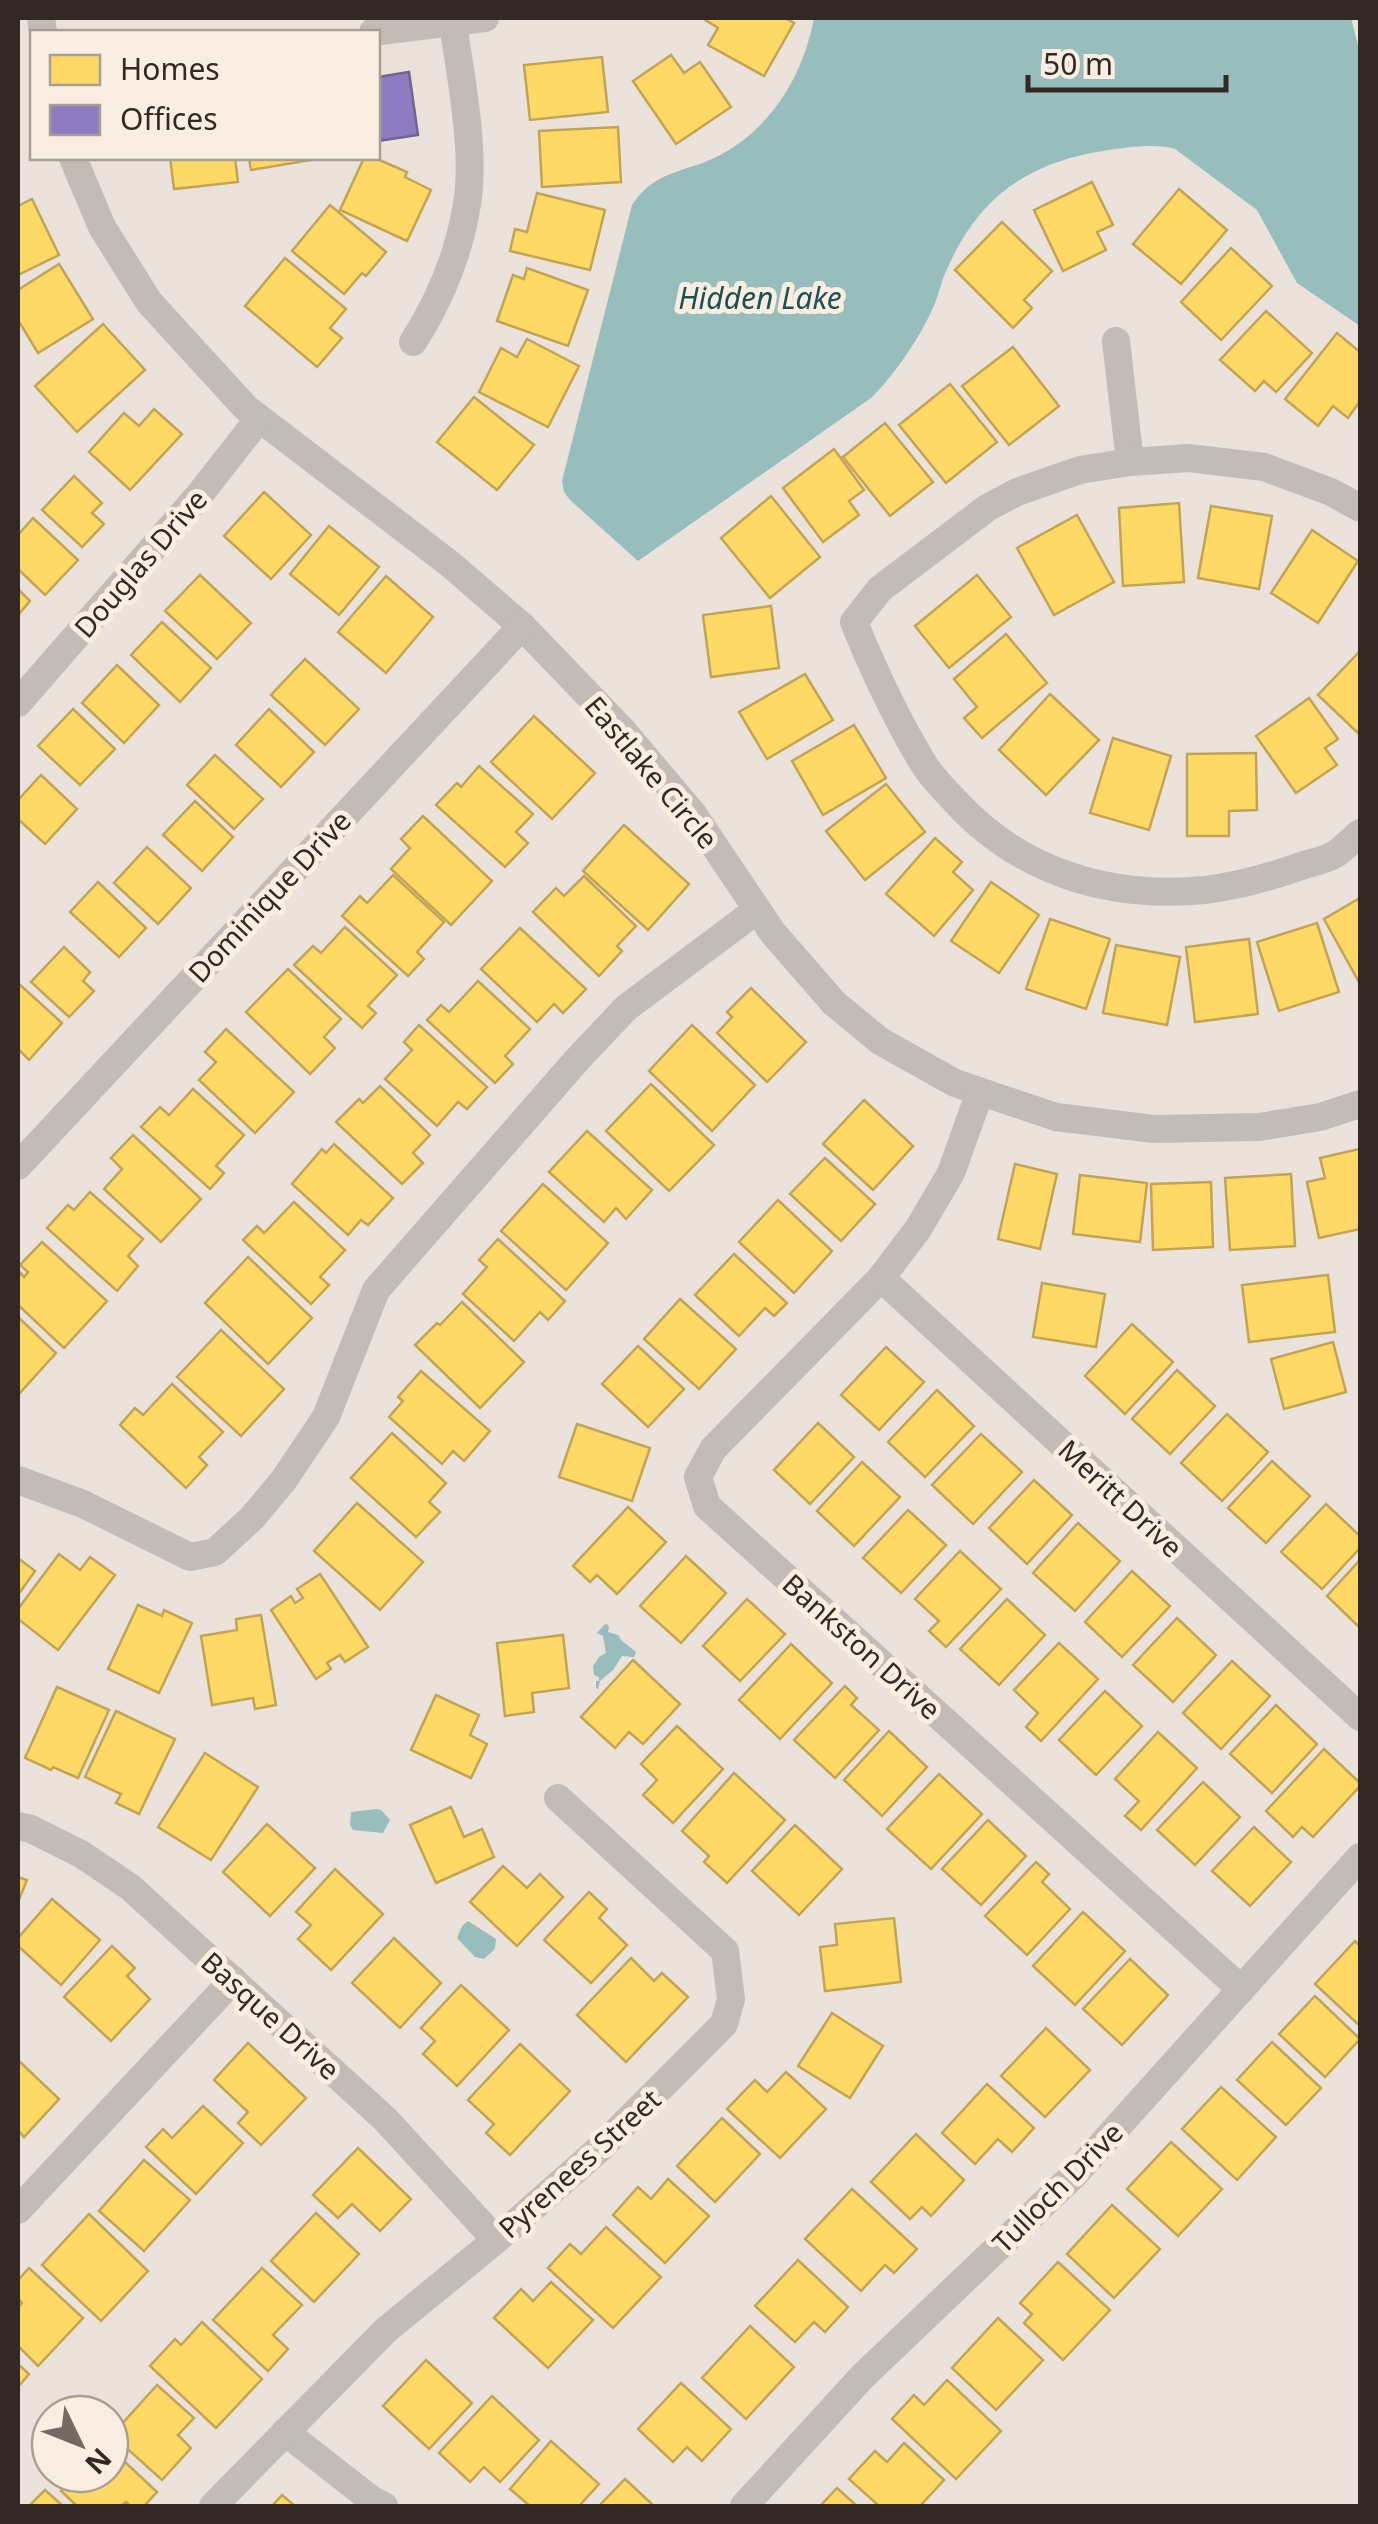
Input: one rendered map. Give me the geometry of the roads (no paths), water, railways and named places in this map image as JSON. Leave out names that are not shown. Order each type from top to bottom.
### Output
[{"type":"street","points":[[380,31],[484,18]]},
{"type":"street","points":[[413,342],[430,316],[452,265],[468,202],[468,141],[452,20]]},
{"type":"street","name":"Eastlake Circle","points":[[74,160],[102,227],[149,302],[258,420],[450,564],[522,626],[623,731],[693,814],[773,934],[834,1002],[880,1040],[955,1084],[1056,1117],[1154,1129],[1259,1127],[1320,1117],[1360,1104]]},
{"type":"street","points":[[1116,341],[1130,462]]},
{"type":"street","name":"Douglas Drive","points":[[18,703],[200,494],[258,420]]},
{"type":"street","points":[[1360,508],[1331,492],[1264,467],[1189,458],[1080,470],[1018,492],[988,508],[880,588],[854,622],[868,657],[927,769],[975,822],[1010,848],[1067,876],[1140,892],[1228,887],[1334,855],[1360,833]]},
{"type":"street","name":"Dominique Drive","points":[[18,1166],[522,626]]},
{"type":"street","points":[[18,1480],[83,1504],[190,1557],[215,1552],[273,1493],[326,1417],[376,1290],[626,1008],[757,910]]},
{"type":"street","name":"Bankston Drive","points":[[980,1092],[950,1173],[918,1230],[881,1278],[712,1449],[698,1477],[707,1506],[1240,1990]]},
{"type":"street","name":"Meritt Drive","points":[[881,1278],[1360,1718]]},
{"type":"street","name":"Pyrenees Street","points":[[213,2506],[386,2330],[598,2150],[724,2024],[732,1999],[724,1951],[558,1798]]},
{"type":"street","name":"Basque Drive","points":[[18,1826],[81,1854],[130,1887],[385,2119],[496,2240]]},
{"type":"street","name":"Tulloch Drive","points":[[744,2506],[862,2376],[1075,2174],[1360,1857]]},
{"type":"street","points":[[18,2210],[233,1980]]},
{"type":"street","points":[[285,2432],[384,2506]]},
{"type":"water","name":"Hidden Lake","points":[[814,18],[1351,18],[1360,53],[1360,326],[1297,283],[1257,210],[1175,149],[1133,147],[1066,159],[1004,190],[973,223],[946,271],[923,327],[871,398],[638,561],[570,500],[562,481],[632,205],[655,181],[727,151],[763,122],[790,85]]},
{"type":"water","points":[[607,1624],[608,1632],[618,1635],[636,1652],[634,1657],[622,1656],[600,1681],[598,1689],[599,1677],[594,1675],[593,1666],[606,1653],[603,1636],[597,1633]]},
{"type":"water","points":[[376,1809],[390,1820],[383,1833],[353,1830],[351,1812]]},
{"type":"water","points":[[468,1921],[496,1939],[495,1949],[484,1959],[475,1957],[457,1938]]}]
